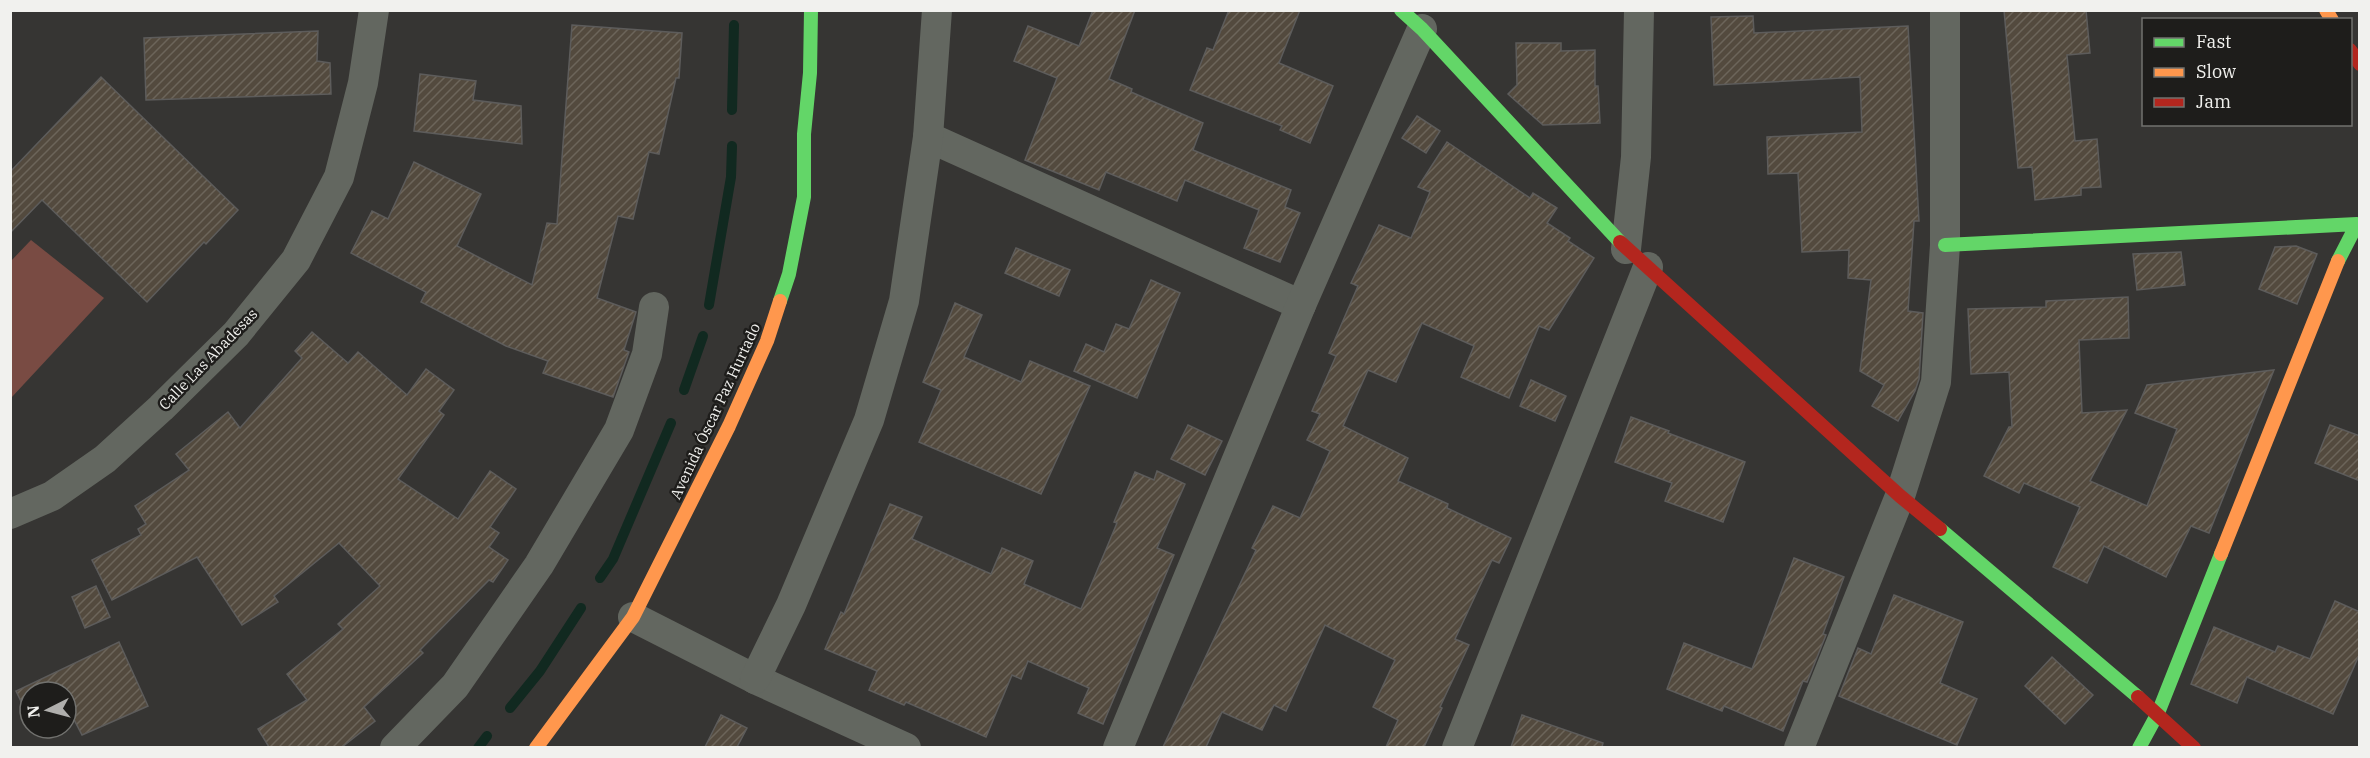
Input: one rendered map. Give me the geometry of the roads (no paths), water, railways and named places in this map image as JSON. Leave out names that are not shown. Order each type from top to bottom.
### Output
[{"type":"street","name":"Calle Las Abadesas","points":[[10,514],[52,496],[105,459],[236,334],[296,260],[339,177],[363,83],[375,10]]},
{"type":"street","name":"Avenida Óscar Paz Hurtado","points":[[536,747],[633,617],[729,426],[767,341],[789,274],[804,197],[804,134],[810,73],[811,10]]},
{"type":"street","points":[[755,679],[791,605],[869,420],[904,301],[928,137],[937,10]]},
{"type":"street","points":[[1457,747],[1637,258],[1636,157],[1639,10]]},
{"type":"street","points":[[1798,747],[1900,496],[1936,382],[1945,245],[1945,10]]},
{"type":"street","points":[[1118,747],[1301,305],[1412,20],[1637,258],[1900,496],[2158,713],[2194,747]]},
{"type":"street","points":[[928,137],[1301,305]]},
{"type":"street","points":[[1945,245],[2358,223]]},
{"type":"street","points":[[2139,747],[2158,713],[2337,264],[2358,223]]},
{"type":"street","points":[[395,747],[455,686],[539,565],[619,430],[647,354],[654,307]]},
{"type":"street","points":[[633,617],[755,679],[906,747]]},
{"type":"waterway","points":[[732,110],[734,25]]},
{"type":"waterway","points":[[709,305],[731,177],[732,146]]},
{"type":"waterway","points":[[684,390],[703,336]]},
{"type":"waterway","points":[[600,578],[613,559],[671,423]]},
{"type":"waterway","points":[[510,708],[540,671],[581,608]]},
{"type":"waterway","points":[[478,748],[487,736]]}]
